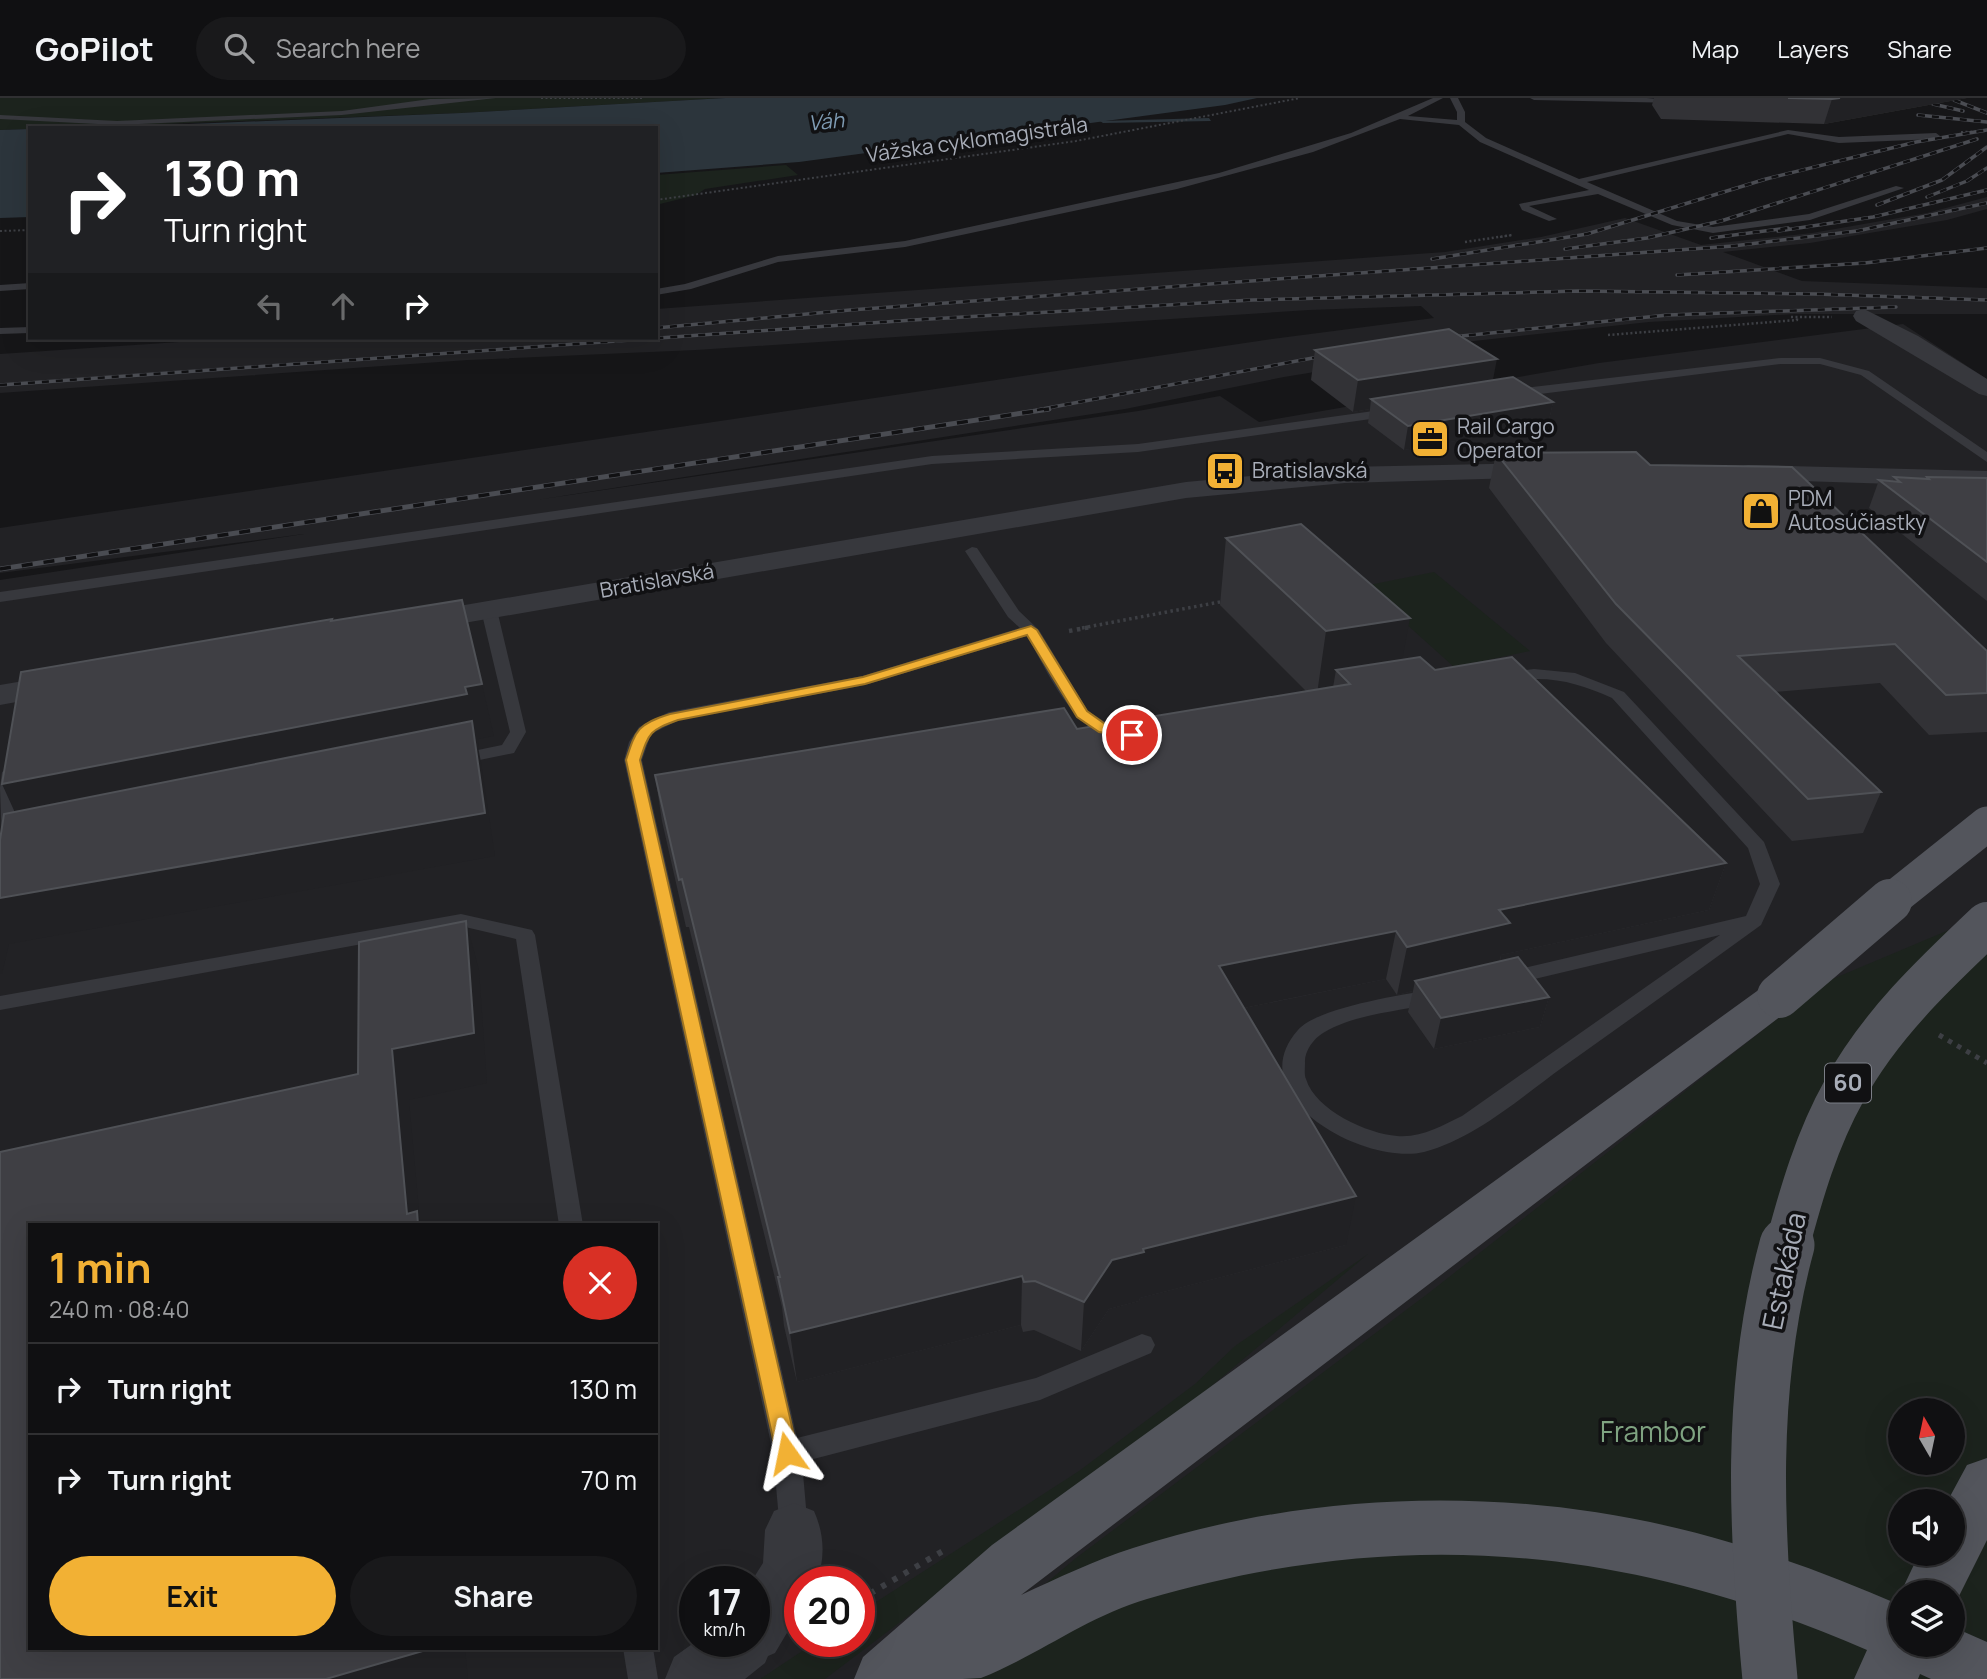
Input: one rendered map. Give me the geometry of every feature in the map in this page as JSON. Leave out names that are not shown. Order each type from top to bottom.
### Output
[{"type":"main road","points":[[885,1679],[1013,1564],[1779,996],[1897,895],[1987,824]]},
{"type":"main road","name":"Estakáda","points":[[1770,1679],[1757,1509],[1760,1427],[1767,1355],[1779,1282],[1797,1206],[1821,1140],[1850,1079],[1923,985],[1987,924]]},
{"type":"main road","points":[[1965,1525],[1987,1483]]},
{"type":"main road","points":[[913,1679],[1125,1578],[1240,1546],[1329,1532],[1499,1528],[1613,1541],[1700,1560],[1840,1605],[1888,1628]]},
{"type":"main road","points":[[1885,1679],[1897,1657]]},
{"type":"main road","points":[[1951,1657],[1987,1674]]},
{"type":"street","points":[[1864,316],[1987,389]]},
{"type":"street","name":"Bratislavská","points":[[379,629],[1186,490],[1357,474],[1574,471]]},
{"type":"street","points":[[1723,472],[1987,479]]},
{"type":"street","points":[[14,697],[91,679]]},
{"type":"street","points":[[770,1607],[793,1570],[794,1530]]},
{"type":"street","points":[[695,1679],[724,1657]]},
{"type":"lane","points":[[0,117],[117,123],[342,113],[430,101],[492,98]]},
{"type":"lane","points":[[658,292],[704,284],[769,261],[903,244],[1223,177],[1399,118],[1439,98]]},
{"type":"lane","points":[[1454,98],[1461,112],[1461,123]]},
{"type":"lane","points":[[1534,98],[1685,101]]},
{"type":"lane","points":[[1399,118],[1461,123],[1498,148],[1598,191],[1675,223],[1713,230],[1810,217],[1899,188]]},
{"type":"lane","points":[[1577,182],[1788,132],[1839,140],[1936,136]]},
{"type":"lane","points":[[1552,219],[1525,208],[1524,204],[1598,191]]},
{"type":"lane","points":[[0,288],[28,286]]},
{"type":"lane","points":[[0,331],[28,330]]},
{"type":"lane","points":[[1490,397],[1781,361],[1820,361],[1865,373],[1987,458]]},
{"type":"lane","points":[[0,597],[932,460],[1138,448],[1411,409]]},
{"type":"lane","points":[[972,551],[1013,614],[1031,630],[1082,714],[1091,723],[1116,733],[1141,736]]},
{"type":"lane","points":[[441,762],[508,749],[518,732],[489,610]]},
{"type":"lane","points":[[794,1530],[787,1453],[633,760],[636,745],[642,733],[653,724],[675,716],[865,680],[1031,630]]},
{"type":"lane","points":[[1459,990],[1338,1018],[1307,1034],[1293,1060],[1297,1088],[1329,1123],[1371,1142],[1420,1144],[1470,1122],[1754,921],[1770,884],[1757,846],[1618,695],[1593,682],[1560,674],[1529,673],[1488,680]]},
{"type":"lane","points":[[13,758],[0,853],[13,850]]},
{"type":"lane","points":[[0,1003],[461,920],[525,935],[570,1223]]},
{"type":"lane","points":[[1486,984],[1754,921]]},
{"type":"lane","points":[[787,1453],[1040,1389],[1142,1345]]},
{"type":"lane","points":[[638,1650],[643,1679]]},
{"type":"path","points":[[541,98],[642,98]]},
{"type":"path","name":"Vážska cyklomagistrála","points":[[658,200],[1076,141],[1300,98]]},
{"type":"path","points":[[0,232],[28,230]]},
{"type":"path","points":[[1465,243],[1517,234]]},
{"type":"path","points":[[1791,317],[1864,316]]},
{"type":"path","points":[[1608,335],[1797,320],[1797,317]]},
{"type":"path","points":[[1058,633],[1235,600]]},
{"type":"shaded area","points":[[1987,197],[1987,209],[1947,220],[1810,243],[1723,252],[1802,281],[1987,288],[1987,314],[1795,314],[1649,322],[1465,342],[1413,356],[1284,377],[1125,409],[536,500],[1138,411],[1220,396],[1259,422],[1599,363],[1903,324],[1987,379],[1987,1679],[0,1679],[0,580],[304,534],[0,573],[0,528],[1272,339],[1434,318],[1421,306],[1309,310],[696,350],[468,360],[0,393],[0,354],[209,340],[658,340],[658,309],[1445,252],[1541,237],[1625,218],[1701,245],[1812,233],[1927,213]]},
{"type":"green space","points":[[0,98],[725,98],[461,113],[108,126],[28,126],[28,129],[0,130]]},
{"type":"green space","points":[[786,165],[798,175],[705,189],[696,195],[658,204],[658,175]]},
{"type":"green space","points":[[1434,572],[1530,651],[1454,667],[1364,586]]},
{"type":"green space","name":"Frambor","points":[[1987,914],[1987,1679],[932,1679],[1076,1558],[1430,1292],[1823,983]]},
{"type":"green space","points":[[1368,1254],[1202,1394],[875,1641],[875,1603],[1079,1471],[1195,1384],[1235,1346]]},
{"type":"green space","points":[[793,1657],[854,1657],[825,1679],[760,1679]]},
{"type":"water","name":"Váh","points":[[725,98],[1257,98],[1225,105],[799,162],[658,173],[658,126],[142,126],[461,113]]},
{"type":"water","points":[[28,129],[28,217],[0,218],[0,130]]},
{"type":"building","points":[[1449,329],[1497,359],[1358,380],[1315,350]]},
{"type":"building","points":[[1513,377],[1553,402],[1408,426],[1371,399]]},
{"type":"building","points":[[1636,452],[1650,465],[1792,467],[1987,651],[1987,693],[1946,695],[1895,644],[1738,656],[1881,792],[1808,799],[1616,604],[1496,453]]},
{"type":"building","points":[[1894,477],[1987,478],[1987,562],[1879,480],[1900,482]]},
{"type":"building","points":[[1301,524],[1410,618],[1326,631],[1226,538]]},
{"type":"building","points":[[462,600],[482,684],[465,687],[467,694],[2,784],[21,672],[332,619],[331,621]]},
{"type":"building","points":[[1420,657],[1435,670],[1512,657],[1726,863],[1499,910],[1510,923],[1407,947],[1396,931],[1219,966],[1356,1196],[1143,1249],[1144,1252],[1112,1260],[1084,1302],[1035,1281],[1024,1282],[1022,1276],[790,1333],[780,1277],[655,775],[1064,708],[1077,729],[1350,684],[1336,670]]},
{"type":"building","points":[[472,721],[485,813],[0,898],[0,840],[4,814]]},
{"type":"building","points":[[466,921],[474,1033],[392,1049],[407,1214],[417,1211],[418,1223],[28,1223],[28,1650],[426,1650],[326,1679],[0,1679],[0,1152],[358,1074],[359,942]]},
{"type":"building","points":[[1518,957],[1549,997],[1441,1018],[1415,981]]},
{"type":"waterway","points":[[1103,121],[1209,120]]},
{"type":"railway","points":[[1954,100],[1987,113]]},
{"type":"railway","points":[[1933,104],[1963,111]]},
{"type":"railway","points":[[1918,115],[1987,122]]},
{"type":"railway","points":[[1432,259],[1587,234],[1766,179],[1916,142],[1987,130]]},
{"type":"railway","points":[[1565,249],[1647,238],[1721,221],[1977,139]]},
{"type":"railway","points":[[1877,205],[1942,180],[1987,147]]},
{"type":"railway","points":[[1927,197],[1967,181],[1987,168]]},
{"type":"railway","points":[[1778,231],[1873,217],[1987,190]]},
{"type":"railway","points":[[658,328],[850,310],[1733,246],[1857,231],[1987,203]]},
{"type":"railway","points":[[1711,238],[1788,228]]},
{"type":"railway","points":[[1677,275],[1865,263],[1987,248]]},
{"type":"railway","points":[[658,338],[1252,300],[1578,291],[1816,294],[1987,300]]},
{"type":"railway","points":[[1441,338],[1668,315],[1896,307]]},
{"type":"railway","points":[[0,385],[632,340]]},
{"type":"railway","points":[[1037,410],[1334,354]]},
{"type":"railway","points":[[0,569],[1049,409]]},
{"type":"place","name":"Rail Cargo Operator","points":[[1430,439]]},
{"type":"place","name":"Bratislavská","points":[[1225,471]]},
{"type":"place","name":"PDM Autosúčiastky","points":[[1761,511]]},
{"type":"route","points":[[787,1453],[633,760],[636,745],[642,733],[653,724],[675,716],[865,680],[1031,630],[1082,714],[1091,723],[1104,729],[1132,735]]}]
